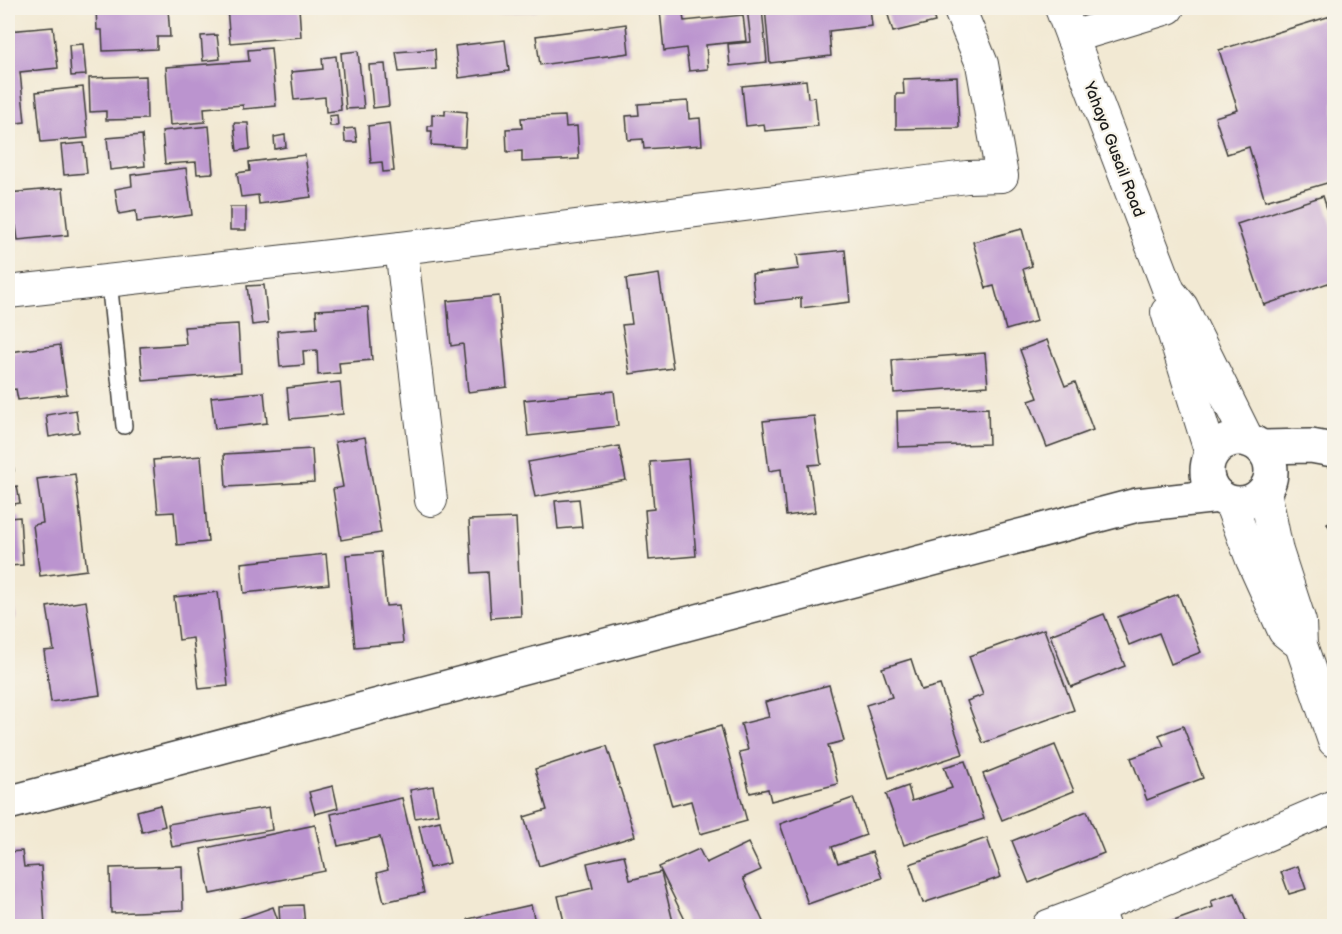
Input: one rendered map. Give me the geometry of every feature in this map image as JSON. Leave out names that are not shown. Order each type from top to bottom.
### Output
[{"type":"street","points":[[8,292],[401,248],[967,177],[1002,176],[982,64],[959,8]]},
{"type":"street","name":"Yahaya Gusail Road","points":[[1061,8],[1169,291]]},
{"type":"street","points":[[1072,36],[1168,8]]},
{"type":"street","points":[[401,248],[431,500]]},
{"type":"street","points":[[1169,291],[1182,307],[1255,443],[1269,457],[1272,468],[1268,485],[1277,551],[1300,622],[1300,645],[1335,741]]},
{"type":"street","points":[[1169,291],[1167,310],[1209,458],[1207,474],[1211,487],[1225,499],[1284,631],[1300,645]]},
{"type":"street","points":[[1137,505],[1209,458],[1218,446],[1227,440],[1238,438],[1255,443],[1311,446],[1334,450]]},
{"type":"street","points":[[8,803],[1137,505],[1225,499],[1243,503],[1255,499],[1268,485],[1318,462],[1334,450]]},
{"type":"street","points":[[1048,927],[1099,917],[1335,806]]},
{"type":"lane","points":[[109,280],[124,426]]},
{"type":"building","points":[[96,8],[168,8],[170,37],[157,37],[157,49],[103,51],[102,30],[97,30]]},
{"type":"building","points":[[227,8],[299,8],[301,37],[230,43]]},
{"type":"building","points":[[475,8],[537,8],[537,11],[476,14]]},
{"type":"building","points":[[682,8],[684,21],[743,15],[746,41],[706,45],[708,69],[689,71],[686,48],[664,51],[660,10]]},
{"type":"building","points":[[747,8],[762,8],[767,62],[730,66],[728,44],[751,42]]},
{"type":"building","points":[[765,8],[870,8],[872,26],[829,31],[831,56],[770,63]]},
{"type":"building","points":[[886,8],[931,8],[935,22],[893,32]]},
{"type":"building","points":[[1334,15],[1334,181],[1265,201],[1249,147],[1227,154],[1215,117],[1238,110],[1219,50]]},
{"type":"building","points":[[626,24],[629,53],[540,65],[536,36]]},
{"type":"building","points":[[53,27],[58,68],[20,72],[25,122],[8,124],[8,31]]},
{"type":"building","points":[[217,35],[220,59],[203,61],[201,36]]},
{"type":"building","points":[[505,40],[509,71],[459,78],[455,46]]},
{"type":"building","points":[[83,44],[86,75],[71,76],[69,45]]},
{"type":"building","points":[[271,48],[276,106],[243,109],[243,105],[204,108],[205,122],[170,125],[166,67],[249,61],[248,50]]},
{"type":"building","points":[[435,49],[436,69],[399,72],[396,52]]},
{"type":"building","points":[[358,51],[364,108],[346,109],[341,53]]},
{"type":"building","points":[[336,56],[341,110],[326,112],[325,97],[294,100],[291,72],[323,69],[322,58]]},
{"type":"building","points":[[385,64],[389,106],[373,108],[369,65]]},
{"type":"building","points":[[146,76],[147,119],[106,120],[106,111],[90,112],[89,78]]},
{"type":"building","points":[[957,77],[959,128],[896,129],[896,94],[904,94],[903,79]]},
{"type":"building","points":[[806,80],[808,98],[815,97],[818,126],[765,131],[764,124],[746,126],[742,86]]},
{"type":"building","points":[[83,87],[88,138],[41,142],[36,92]]},
{"type":"building","points":[[688,101],[689,119],[700,118],[702,145],[644,149],[643,139],[628,140],[626,116],[639,115],[638,104]]},
{"type":"building","points":[[445,110],[467,112],[465,147],[431,145],[432,131],[428,131],[428,126],[432,126],[432,114],[445,115]]},
{"type":"building","points":[[337,115],[338,126],[330,126],[329,116]]},
{"type":"building","points":[[565,116],[566,127],[577,126],[579,159],[522,162],[522,151],[507,152],[506,129],[522,128],[521,118]]},
{"type":"building","points":[[234,123],[248,123],[250,149],[237,151]]},
{"type":"building","points":[[389,123],[394,171],[383,172],[382,162],[371,163],[368,126]]},
{"type":"building","points":[[209,126],[213,173],[197,174],[196,162],[165,164],[162,131]]},
{"type":"building","points":[[355,128],[357,142],[345,142],[344,129]]},
{"type":"building","points":[[142,135],[145,166],[110,170],[107,138]]},
{"type":"building","points":[[285,135],[286,147],[275,149],[274,137]]},
{"type":"building","points":[[84,143],[87,173],[64,175],[61,145]]},
{"type":"building","points":[[305,155],[311,197],[259,204],[258,195],[241,197],[237,173],[250,171],[249,162]]},
{"type":"building","points":[[186,168],[192,215],[137,222],[136,211],[119,214],[115,189],[132,186],[131,175]]},
{"type":"building","points":[[63,188],[68,235],[18,240],[16,226],[8,227],[8,193]]},
{"type":"building","points":[[1323,196],[1334,231],[1334,281],[1264,305],[1237,224]]},
{"type":"building","points":[[230,207],[246,207],[246,230],[230,230]]},
{"type":"building","points":[[1022,229],[1032,266],[1023,269],[1037,321],[1006,330],[994,286],[986,288],[973,242]]},
{"type":"building","points":[[845,250],[850,302],[801,308],[801,298],[755,303],[752,274],[799,269],[797,255]]},
{"type":"building","points":[[659,274],[673,368],[630,374],[622,325],[632,324],[626,279]]},
{"type":"building","points":[[264,285],[268,323],[252,325],[247,286]]},
{"type":"building","points":[[499,296],[507,387],[468,392],[463,344],[451,346],[447,301]]},
{"type":"building","points":[[368,307],[372,360],[339,363],[340,373],[318,375],[317,350],[303,351],[304,365],[280,367],[277,331],[317,328],[316,310]]},
{"type":"building","points":[[238,324],[241,373],[143,381],[140,347],[186,344],[184,327]]},
{"type":"building","points":[[1047,340],[1065,386],[1075,382],[1093,430],[1047,447],[1029,401],[1038,398],[1020,350]]},
{"type":"building","points":[[60,345],[67,394],[18,400],[16,389],[8,390],[8,363],[12,363],[10,352]]},
{"type":"building","points":[[985,353],[988,386],[894,393],[892,360]]},
{"type":"building","points":[[340,382],[343,414],[290,419],[287,388]]},
{"type":"building","points":[[614,391],[618,426],[528,436],[524,400]]},
{"type":"building","points":[[264,392],[267,423],[215,429],[211,397]]},
{"type":"building","points":[[988,408],[989,444],[898,447],[897,411]]},
{"type":"building","points":[[76,410],[79,432],[49,437],[46,415]]},
{"type":"building","points":[[814,416],[821,464],[809,465],[815,512],[786,516],[781,469],[769,471],[763,421]]},
{"type":"building","points":[[365,437],[381,533],[341,540],[333,489],[343,487],[335,442]]},
{"type":"building","points":[[10,446],[14,471],[8,472],[8,447]]},
{"type":"building","points":[[619,446],[626,480],[535,497],[528,462]]},
{"type":"building","points":[[312,449],[314,482],[226,487],[224,454]]},
{"type":"building","points":[[201,456],[208,542],[177,545],[174,512],[158,513],[153,460]]},
{"type":"building","points":[[688,459],[696,556],[649,560],[645,510],[654,509],[650,462]]},
{"type":"building","points":[[75,474],[87,570],[40,576],[33,525],[43,523],[37,479]]},
{"type":"building","points":[[17,486],[20,503],[8,505],[8,488]]},
{"type":"building","points":[[579,499],[582,527],[558,529],[555,501]]},
{"type":"building","points":[[20,517],[23,565],[8,566],[8,518]]},
{"type":"building","points":[[516,518],[521,616],[491,618],[488,572],[472,573],[469,520]]},
{"type":"building","points":[[1334,518],[1334,533],[1327,524]]},
{"type":"building","points":[[381,552],[386,606],[399,605],[403,643],[355,647],[346,555]]},
{"type":"building","points":[[326,554],[329,584],[244,593],[241,563]]},
{"type":"building","points":[[12,587],[15,619],[8,620],[8,588]]},
{"type":"building","points":[[218,592],[228,686],[199,689],[193,638],[179,640],[174,597]]},
{"type":"building","points":[[1178,594],[1201,652],[1171,664],[1159,633],[1129,645],[1118,617]]},
{"type":"building","points":[[86,601],[100,695],[51,702],[44,651],[54,650],[47,607]]},
{"type":"building","points":[[1104,614],[1125,666],[1071,687],[1050,635]]},
{"type":"building","points":[[1044,629],[1074,710],[983,743],[967,701],[983,695],[969,656]]},
{"type":"building","points":[[911,659],[921,690],[940,685],[963,754],[889,778],[866,705],[892,697],[882,668]]},
{"type":"building","points":[[829,685],[844,741],[828,745],[838,784],[771,801],[768,789],[750,793],[739,752],[748,750],[741,724],[769,717],[765,702]]},
{"type":"building","points":[[721,726],[747,821],[700,834],[691,801],[672,806],[655,745]]},
{"type":"building","points":[[1183,726],[1203,778],[1147,800],[1131,758],[1164,746],[1159,735]]},
{"type":"building","points":[[1055,745],[1074,791],[1002,820],[983,774]]},
{"type":"building","points":[[607,746],[635,836],[539,866],[524,817],[547,810],[535,769]]},
{"type":"building","points":[[965,761],[984,819],[904,845],[886,794],[908,786],[912,801],[952,788],[944,767]]},
{"type":"building","points":[[333,786],[338,808],[315,814],[309,792]]},
{"type":"building","points":[[433,786],[438,814],[415,818],[410,790]]},
{"type":"building","points":[[402,798],[424,893],[384,902],[377,873],[388,870],[380,837],[338,846],[331,814]]},
{"type":"building","points":[[853,798],[866,835],[832,847],[838,863],[872,852],[882,878],[808,904],[780,824]]},
{"type":"building","points":[[160,805],[165,826],[142,832],[137,811]]},
{"type":"building","points":[[269,807],[272,830],[172,847],[168,824]]},
{"type":"building","points":[[1087,811],[1104,853],[1029,883],[1012,841]]},
{"type":"building","points":[[440,821],[450,863],[429,868],[419,826]]},
{"type":"building","points":[[315,825],[325,871],[210,894],[201,849]]},
{"type":"building","points":[[987,838],[1001,877],[923,903],[910,864]]},
{"type":"building","points":[[748,843],[761,870],[743,878],[765,926],[688,926],[659,867],[699,849],[706,863]]},
{"type":"building","points":[[22,851],[24,867],[41,866],[45,926],[8,926],[8,852]]},
{"type":"building","points":[[624,855],[630,880],[661,872],[674,926],[565,926],[558,896],[593,888],[587,863]]},
{"type":"building","points":[[182,866],[183,910],[111,913],[110,868]]},
{"type":"building","points":[[1298,866],[1306,889],[1289,894],[1281,872]]},
{"type":"building","points":[[1235,893],[1248,926],[1160,926],[1213,907],[1211,901]]},
{"type":"building","points":[[303,905],[305,926],[280,926],[279,906]]},
{"type":"building","points":[[531,905],[536,926],[470,926],[468,919]]},
{"type":"building","points":[[273,907],[280,926],[242,926],[239,919]]},
{"type":"building","points":[[83,923],[119,924],[118,926],[83,926]]}]
